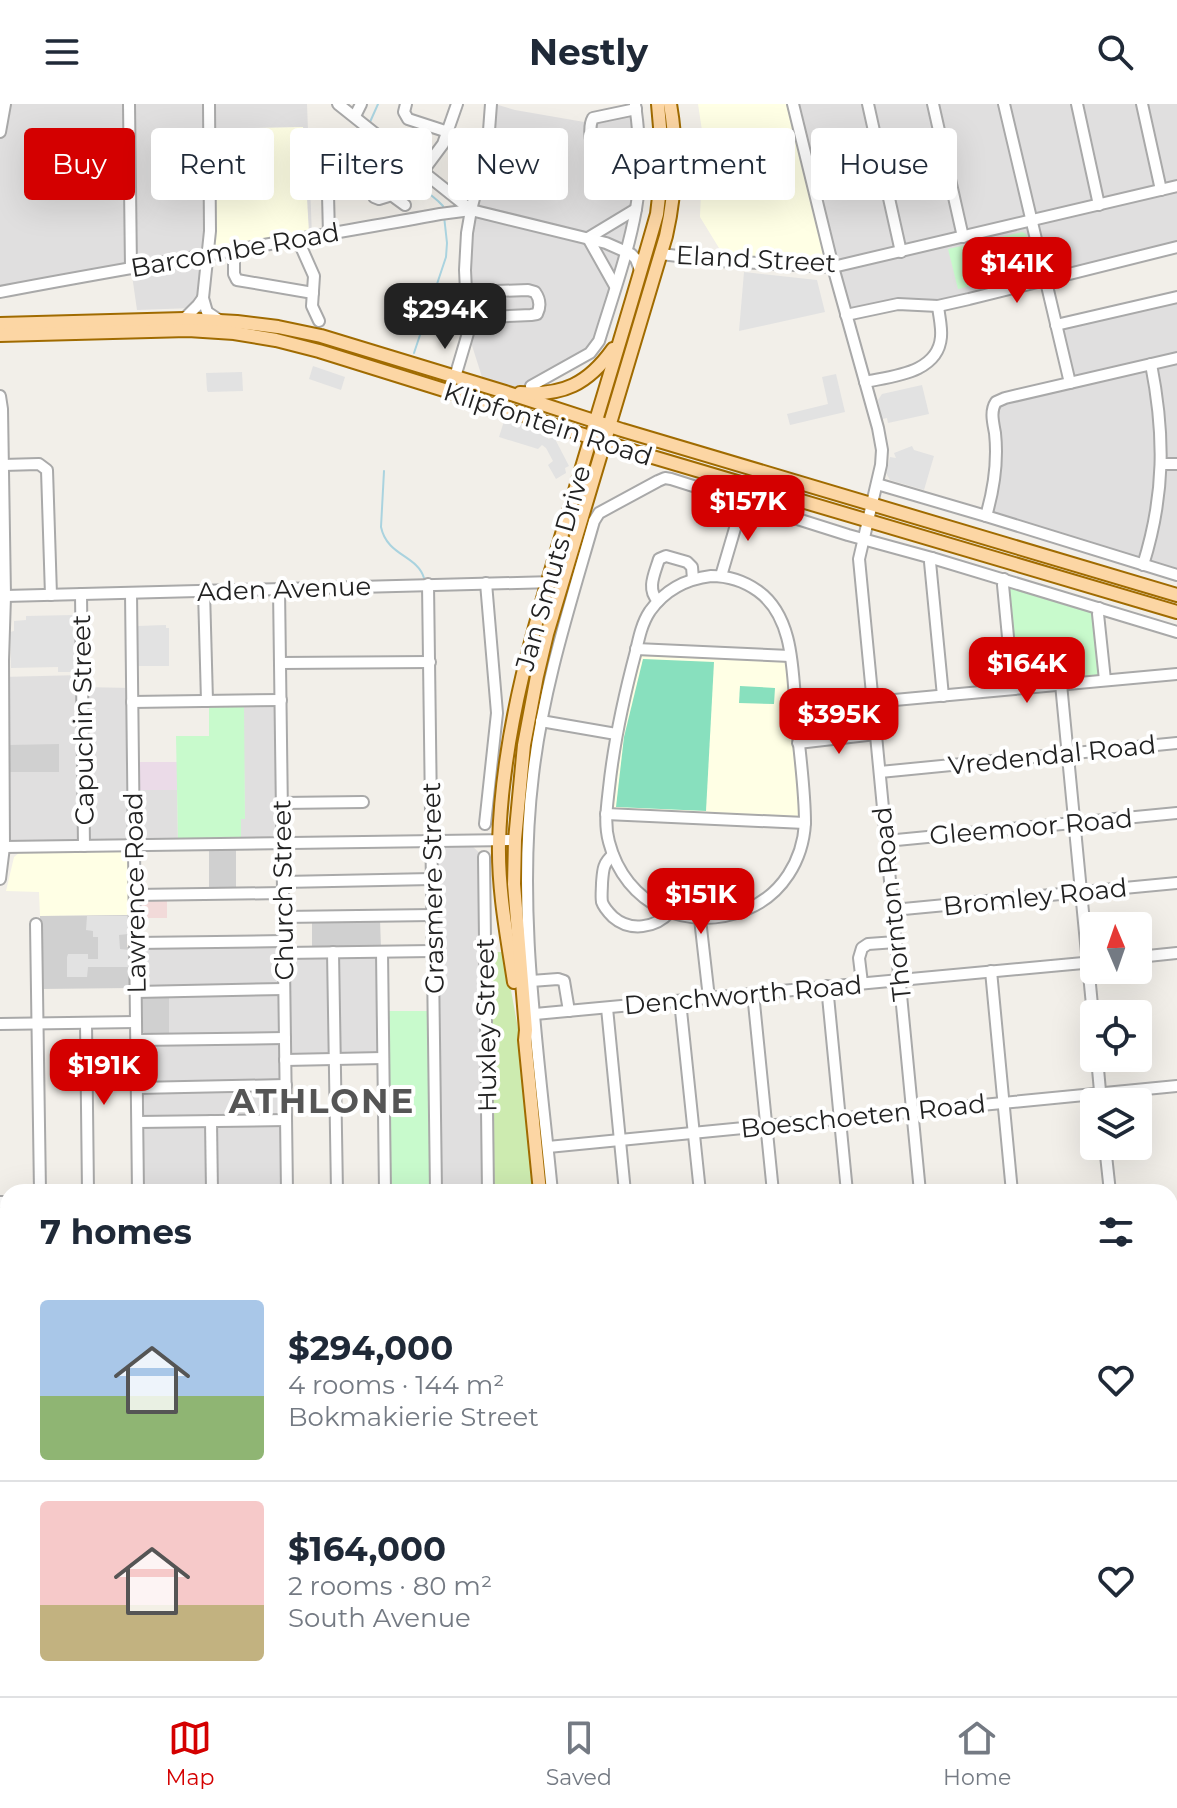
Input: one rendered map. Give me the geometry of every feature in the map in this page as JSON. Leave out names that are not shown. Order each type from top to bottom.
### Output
[{"type":"main road","name":"Jan Smuts Drive","points":[[525,1040],[504,921],[500,839],[505,775],[531,637],[657,214],[663,173],[658,104]]},
{"type":"main road","name":"Jan Smuts Drive","points":[[539,1184],[516,919],[515,840],[520,780],[530,710],[547,634],[606,443],[670,217],[675,146],[670,104]]},
{"type":"main road","name":"Klipfontein Road","points":[[0,324],[219,320],[321,336],[610,427],[1177,595]]},
{"type":"main road","name":"Klipfontein Road","points":[[0,335],[188,330],[276,340],[606,443],[1177,612]]},
{"type":"main road","points":[[505,392],[545,393],[578,384],[605,360],[621,335]]},
{"type":"street","points":[[0,132],[5,104]]},
{"type":"street","points":[[129,104],[131,268]]},
{"type":"street","points":[[209,104],[209,256],[203,298],[207,312],[219,320]]},
{"type":"street","points":[[338,104],[369,128]]},
{"type":"street","points":[[359,120],[361,104]]},
{"type":"street","points":[[406,104],[404,112],[408,119],[448,132],[432,160]]},
{"type":"street","points":[[449,128],[457,104]]},
{"type":"street","points":[[455,377],[467,338],[466,252],[471,210],[488,144],[491,104]]},
{"type":"street","points":[[868,104],[901,252]]},
{"type":"street","points":[[933,104],[963,237]]},
{"type":"street","points":[[1004,104],[1070,383]]},
{"type":"street","points":[[1077,104],[1099,205]]},
{"type":"street","points":[[1142,104],[1161,190]]},
{"type":"street","name":"Thornton Road","points":[[796,105],[833,267],[882,450],[859,559],[919,1184]]},
{"type":"street","points":[[590,128],[593,118],[636,107],[637,128]]},
{"type":"street","points":[[432,178],[471,210],[627,248],[651,237]]},
{"type":"street","name":"Eland Street","points":[[661,254],[720,261],[833,267],[1177,186]]},
{"type":"street","points":[[328,200],[329,235]]},
{"type":"street","points":[[398,200],[405,205]]},
{"type":"street","points":[[531,386],[594,350],[627,248],[636,200]]},
{"type":"street","points":[[588,238],[636,209]]},
{"type":"street","name":"Barcombe Road","points":[[0,292],[471,210]]},
{"type":"street","points":[[588,238],[615,286]]},
{"type":"street","points":[[298,240],[314,276],[312,308],[319,321]]},
{"type":"street","points":[[846,315],[898,304],[938,306],[1177,247]]},
{"type":"street","points":[[627,248],[640,270]]},
{"type":"street","points":[[234,250],[237,280],[313,293]]},
{"type":"street","points":[[466,292],[528,290],[539,297],[537,314],[468,318]]},
{"type":"street","points":[[1056,325],[1177,297]]},
{"type":"street","points":[[184,319],[203,298]]},
{"type":"street","points":[[865,382],[920,368],[929,362],[941,338],[938,306]]},
{"type":"street","points":[[986,516],[996,469],[994,404],[1005,398],[1177,358]]},
{"type":"street","points":[[1143,565],[1156,519],[1162,464],[1159,407],[1151,364]]},
{"type":"street","points":[[0,396],[5,596],[4,847],[0,879]]},
{"type":"street","points":[[3,465],[39,464],[46,469],[51,595]]},
{"type":"street","points":[[1162,464],[1177,464]]},
{"type":"street","points":[[551,1184],[527,913],[532,778],[551,673],[594,521],[599,513],[665,478],[862,540],[1177,632]]},
{"type":"street","points":[[877,484],[1177,575]]},
{"type":"street","points":[[721,576],[743,501]]},
{"type":"street","points":[[658,601],[651,590],[659,559],[666,556],[687,562],[692,567],[693,579]]},
{"type":"street","points":[[932,558],[930,568],[943,696]]},
{"type":"street","points":[[721,576],[752,587],[770,602],[785,627],[805,823],[796,863],[774,892],[751,908],[700,919],[670,912],[646,899],[632,886],[613,855],[608,840],[606,814],[616,734],[645,620],[658,601],[693,579],[721,576]]},
{"type":"street","points":[[1004,579],[1013,689]]},
{"type":"street","points":[[485,824],[497,713],[486,583]]},
{"type":"street","name":"Aden Avenue","points":[[5,596],[562,583]]},
{"type":"street","name":"Grasmere Street","points":[[428,584],[436,1184]]},
{"type":"street","name":"Church Street","points":[[279,589],[287,1184]]},
{"type":"street","points":[[204,591],[207,701]]},
{"type":"street","name":"Lawrence Road","points":[[131,593],[138,1184]]},
{"type":"street","name":"Capuchin Street","points":[[81,594],[84,846]]},
{"type":"street","points":[[1099,608],[1105,680]]},
{"type":"street","points":[[636,649],[790,656]]},
{"type":"street","points":[[280,663],[430,662]]},
{"type":"street","points":[[873,702],[1177,674]]},
{"type":"street","points":[[1061,684],[1084,912]]},
{"type":"street","points":[[132,702],[281,700]]},
{"type":"street","points":[[541,721],[616,734]]},
{"type":"street","points":[[798,743],[876,734]]},
{"type":"street","name":"Vredendal Road","points":[[880,772],[1177,743]]},
{"type":"street","points":[[282,803],[363,802]]},
{"type":"street","name":"Gleemoor Road","points":[[886,841],[1177,813]]},
{"type":"street","points":[[606,814],[805,823]]},
{"type":"street","points":[[4,847],[515,840]]},
{"type":"street","points":[[613,855],[603,867],[602,898],[606,910],[621,923],[630,926],[656,924],[670,912]]},
{"type":"street","name":"Huxley Street","points":[[484,857],[488,1184]]},
{"type":"street","points":[[135,895],[432,879]]},
{"type":"street","name":"Bromley Road","points":[[893,910],[1177,883]]},
{"type":"street","points":[[283,917],[433,915]]},
{"type":"street","points":[[700,919],[709,998]]},
{"type":"street","points":[[36,924],[40,1184]]},
{"type":"street","points":[[862,983],[859,958],[862,948],[868,944],[896,942]]},
{"type":"street","points":[[136,943],[284,947],[333,952],[433,951]]},
{"type":"street","points":[[333,952],[337,1184]]},
{"type":"street","points":[[382,952],[385,1184]]},
{"type":"street","points":[[1152,956],[1177,953]]},
{"type":"street","name":"Denchworth Road","points":[[535,1014],[1080,963]]},
{"type":"street","points":[[991,971],[1011,1184]]},
{"type":"street","points":[[531,981],[564,981],[569,1011]]},
{"type":"street","points":[[827,986],[846,1184]]},
{"type":"street","points":[[136,992],[284,989]]},
{"type":"street","points":[[753,993],[772,1184]]},
{"type":"street","points":[[680,1001],[699,1184]]},
{"type":"street","points":[[607,1008],[624,1184]]},
{"type":"street","points":[[0,1024],[136,1022]]},
{"type":"street","points":[[86,1023],[88,1184]]},
{"type":"street","points":[[137,1040],[285,1038]]},
{"type":"street","points":[[285,1060],[383,1058]]},
{"type":"street","points":[[137,1088],[286,1085]]},
{"type":"street","name":"Boeschoeten Road","points":[[1152,1090],[1177,1086]]},
{"type":"street","name":"Boeschoeten Road","points":[[548,1147],[1004,1103],[1080,1099]]},
{"type":"street","points":[[138,1122],[286,1120]]},
{"type":"street","points":[[211,1121],[212,1184]]},
{"type":"street","points":[[1107,1160],[1109,1184]]},
{"type":"shaded area","points":[[5,104],[307,104],[308,128],[290,128],[290,200],[311,200],[312,237],[209,256],[203,298],[193,308],[137,310],[131,268],[0,292],[0,132]]},
{"type":"shaded area","points":[[495,104],[590,123],[636,109],[636,128],[584,128],[584,200],[636,200],[599,341],[531,386],[515,388],[482,377],[468,333],[465,270],[478,200],[568,200],[568,128],[491,128]]},
{"type":"shaded area","points":[[698,104],[793,104],[811,177],[811,200],[817,200],[833,267],[727,261],[700,217],[701,200],[795,200],[795,128],[702,128]]},
{"type":"shaded area","points":[[793,104],[1177,104],[1177,247],[919,305],[846,315],[817,200],[957,200],[957,128],[811,128],[811,176]]},
{"type":"shaded area","points":[[303,127],[290,128],[290,200],[307,200],[309,233],[214,249],[214,200],[274,200],[274,128],[258,128]]},
{"type":"shaded area","points":[[744,272],[817,280],[825,312],[739,331]]},
{"type":"shaded area","points":[[1177,297],[1177,575],[986,516],[991,499],[994,404],[1070,383],[1056,325]]},
{"type":"shaded area","points":[[313,366],[345,377],[341,390],[309,379]]},
{"type":"shaded area","points":[[242,372],[243,391],[208,392],[206,373]]},
{"type":"shaded area","points":[[836,374],[845,412],[790,425],[787,414],[828,404],[822,377]]},
{"type":"shaded area","points":[[922,385],[929,414],[888,423],[887,418],[882,419],[878,400],[882,394]]},
{"type":"shaded area","points":[[505,418],[549,433],[548,439],[554,437],[569,466],[565,468],[566,473],[556,479],[548,465],[553,461],[542,445],[538,449],[499,437]]},
{"type":"shaded area","points":[[912,446],[914,450],[934,456],[924,490],[890,480],[886,473],[890,457],[896,458],[894,453]]},
{"type":"shaded area","points":[[73,615],[73,629],[77,630],[78,672],[58,672],[58,667],[11,668],[10,632],[14,631],[14,621],[26,620],[26,616]]},
{"type":"shaded area","points":[[166,625],[169,628],[169,666],[138,666],[137,626]]},
{"type":"shaded area","points":[[641,656],[788,662],[802,818],[613,811],[622,736]]},
{"type":"shaded area","points":[[82,675],[82,687],[132,688],[134,790],[177,790],[178,845],[4,847],[3,772],[59,772],[59,745],[3,745],[2,677]]},
{"type":"shaded area","points":[[243,701],[280,701],[282,843],[241,844],[241,819],[245,818]]},
{"type":"shaded area","points":[[59,744],[59,772],[9,772],[9,745]]},
{"type":"shaded area","points":[[138,762],[177,762],[177,790],[138,790]]},
{"type":"shaded area","points":[[472,841],[472,846],[484,857],[487,1184],[436,1184],[432,842]]},
{"type":"shaded area","points":[[209,849],[236,849],[236,890],[209,890]]},
{"type":"shaded area","points":[[122,850],[128,856],[129,915],[40,916],[39,892],[6,891],[14,857],[20,852]]},
{"type":"shaded area","points":[[144,898],[167,898],[167,918],[141,918],[141,901]]},
{"type":"shaded area","points":[[130,915],[127,947],[130,947],[130,988],[41,989],[40,916]]},
{"type":"shaded area","points":[[87,916],[128,916],[128,934],[119,935],[120,949],[129,950],[129,967],[88,967],[87,977],[67,977],[68,954],[88,954],[88,959],[98,959],[98,937],[93,937],[93,931],[86,930]]},
{"type":"shaded area","points":[[380,919],[381,949],[312,950],[312,921]]},
{"type":"shaded area","points":[[283,942],[284,953],[382,952],[383,1059],[285,1061],[287,1184],[138,1184],[136,1040],[169,1039],[168,992],[136,992],[135,943]]},
{"type":"shaded area","points":[[169,994],[169,1036],[147,1036],[142,1031],[141,1000],[146,995]]},
{"type":"green space","points":[[1022,232],[1026,234],[1034,268],[1032,271],[958,289],[948,249]]},
{"type":"green space","points":[[1011,587],[1095,613],[1102,678],[1019,685],[1008,593]]},
{"type":"green space","points":[[643,659],[714,662],[706,811],[616,807],[624,737]]},
{"type":"green space","points":[[740,686],[775,688],[774,704],[739,703]]},
{"type":"green space","points":[[209,706],[244,706],[245,819],[241,819],[241,838],[178,839],[176,736],[209,736]]},
{"type":"green space","points":[[488,952],[504,952],[519,1034],[533,1184],[492,1184]]},
{"type":"green space","points":[[386,1011],[428,1011],[430,1184],[388,1184]]},
{"type":"waterway","points":[[370,122],[378,104]]},
{"type":"waterway","points":[[432,196],[443,209]]},
{"type":"waterway","points":[[414,353],[446,257],[444,216]]},
{"type":"waterway","points":[[384,471],[381,527],[384,537],[395,550],[415,564],[424,578]]},
{"type":"district","name":"ATHLONE","points":[[322,1101]]}]
